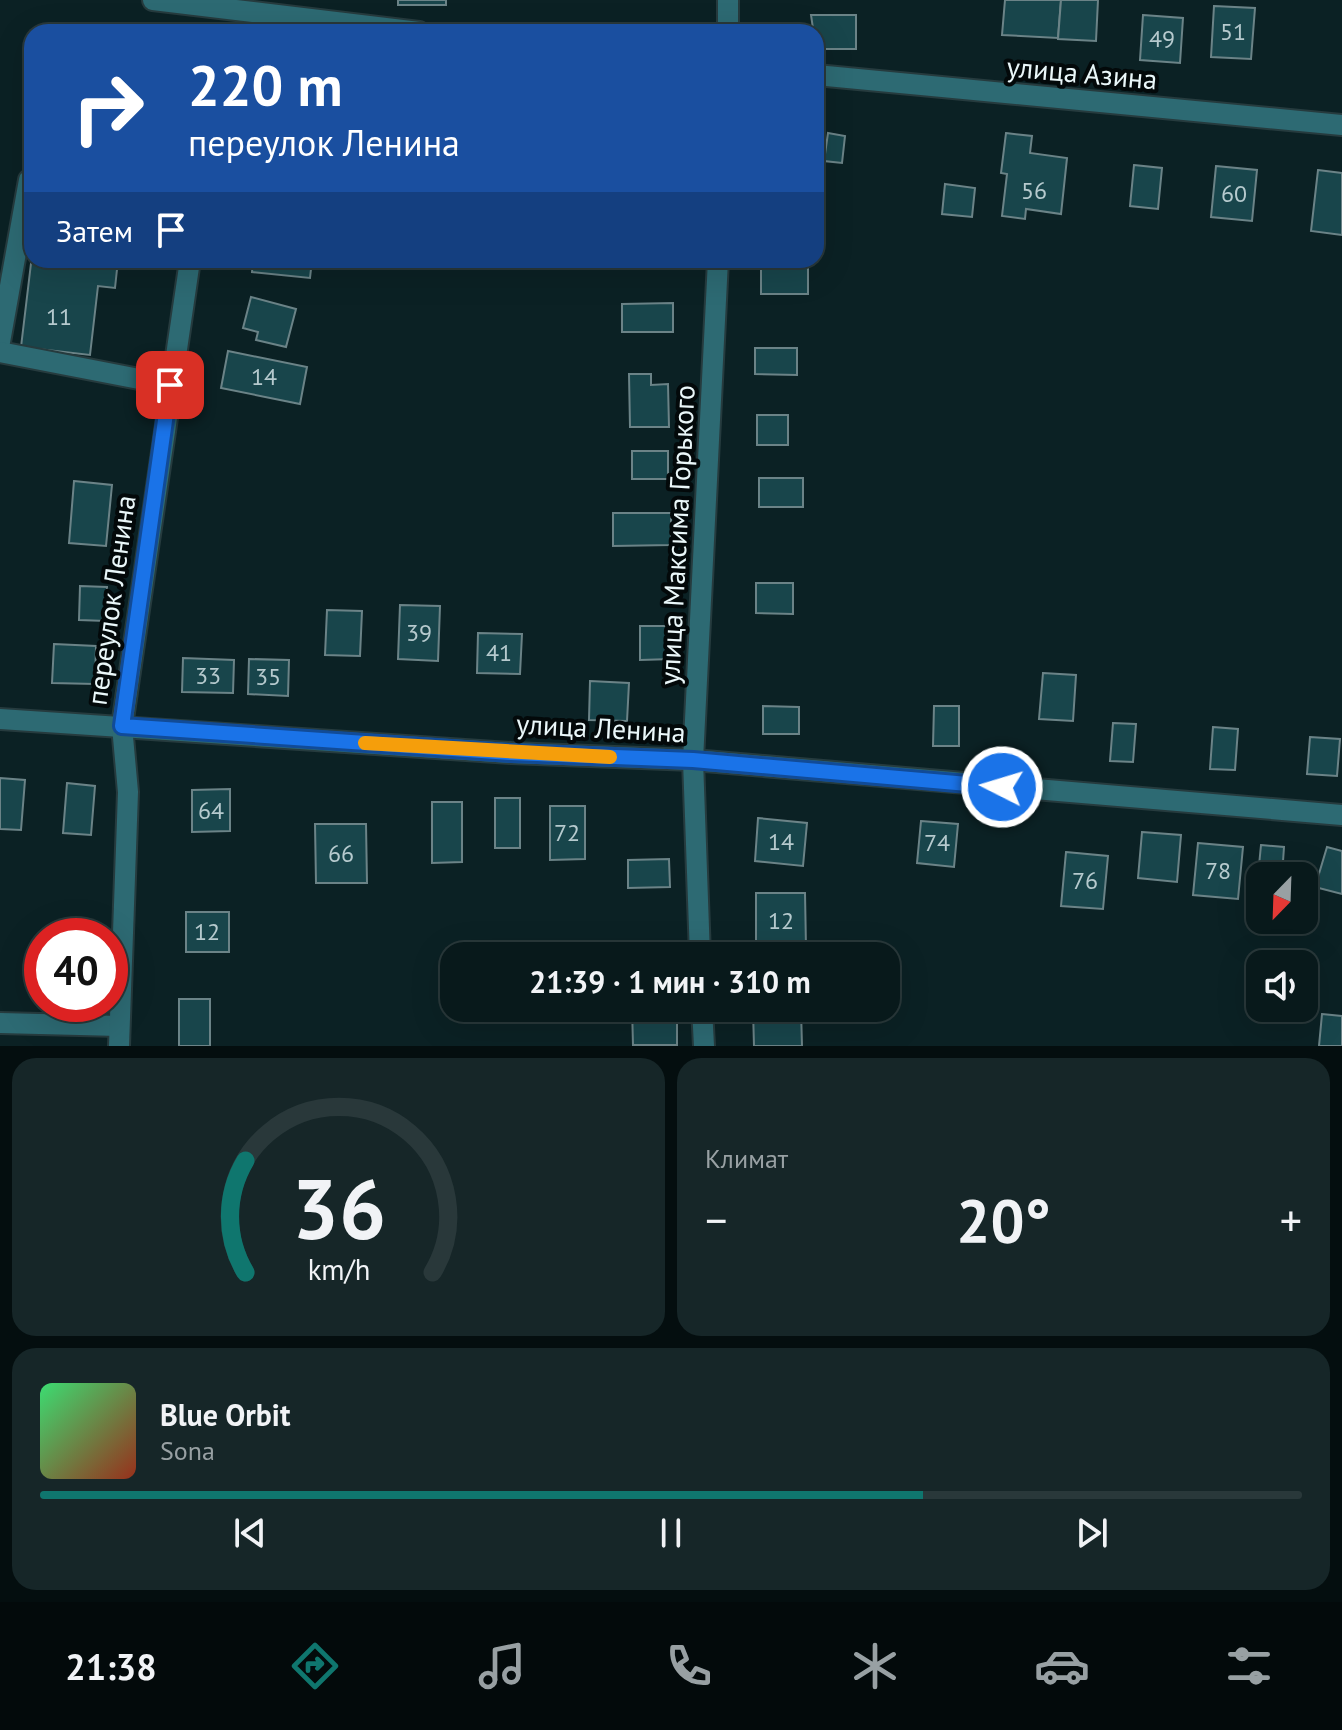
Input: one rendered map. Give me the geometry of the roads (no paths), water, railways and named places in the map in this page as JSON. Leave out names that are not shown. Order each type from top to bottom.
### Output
[{"type":"street","points":[[153,0],[235,6],[362,24]]},
{"type":"street","points":[[728,0],[728,24]]},
{"type":"street","name":"улица Азина","points":[[824,76],[1342,125]]},
{"type":"street","points":[[0,342],[24,208]]},
{"type":"street","name":"переулок Ленина","points":[[119,1036],[128,792],[122,726],[189,268]]},
{"type":"street","name":"улица Максима Горького","points":[[700,942],[693,760],[718,268]]},
{"type":"street","points":[[0,352],[170,385]]},
{"type":"street","name":"улица Ленина","points":[[0,719],[511,753],[693,760],[1342,815]]},
{"type":"street","points":[[703,1022],[704,1046]]},
{"type":"street","points":[[0,1023],[119,1036]]}]
